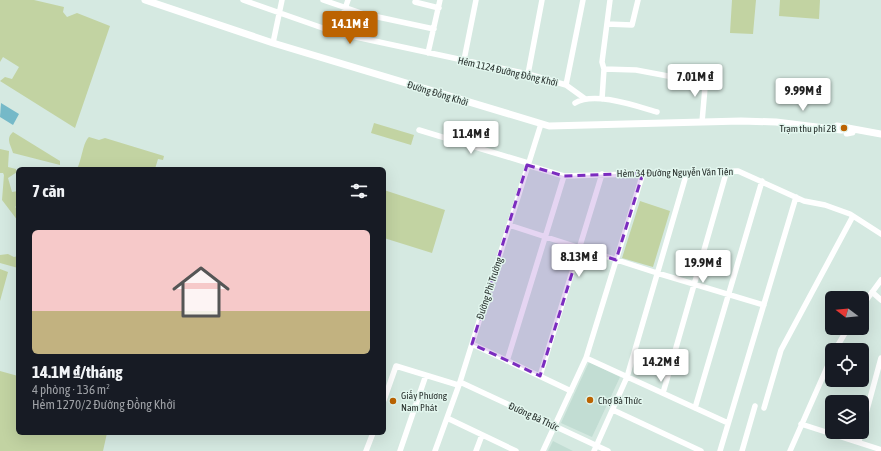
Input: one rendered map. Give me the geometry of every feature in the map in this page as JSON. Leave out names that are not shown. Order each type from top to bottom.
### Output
[{"type":"main road","name":"Đường Đồng Khởi","points":[[145,0],[164,3],[273,43],[541,124],[560,127],[740,121],[824,128],[861,134],[865,132],[881,134]]},
{"type":"main road","name":"Đường Đồng Khởi","points":[[740,121],[744,118],[801,121],[861,129],[865,132]]},
{"type":"street","points":[[243,0],[280,12]]},
{"type":"street","points":[[273,43],[282,0]]},
{"type":"street","points":[[323,0],[386,19],[434,29]]},
{"type":"street","points":[[337,33],[348,0]]},
{"type":"street","points":[[428,53],[440,0]]},
{"type":"street","points":[[464,60],[476,0]]},
{"type":"street","points":[[528,74],[542,0]]},
{"type":"street","points":[[566,85],[583,0]]},
{"type":"street","points":[[602,99],[604,69],[602,62],[610,0]]},
{"type":"street","points":[[607,24],[632,25],[638,0]]},
{"type":"street","points":[[415,2],[439,8]]},
{"type":"street","name":"Hẻm 1124 Đường Đồng Khởi","points":[[280,12],[337,33],[528,74],[566,85],[584,98]]},
{"type":"street","points":[[604,69],[636,70],[705,83]]},
{"type":"street","points":[[702,122],[706,76]]},
{"type":"street","points":[[575,103],[584,98],[602,99],[657,112]]},
{"type":"street","name":"Đường Phi Trường","points":[[435,451],[472,344],[541,124]]},
{"type":"street","name":"Hẻm 34 Đường Nguyễn Văn Tiên","points":[[419,130],[564,176],[727,170],[741,171],[808,202],[831,207],[853,216],[881,234]]},
{"type":"street","points":[[663,393],[727,170]]},
{"type":"street","points":[[595,448],[627,377],[687,172]]},
{"type":"street","points":[[543,451],[586,358],[643,173]]},
{"type":"street","points":[[540,376],[602,174]]},
{"type":"street","points":[[507,360],[564,176]]},
{"type":"street","points":[[696,408],[762,181]]},
{"type":"street","points":[[720,451],[796,197]]},
{"type":"street","points":[[764,408],[780,353],[853,216]]},
{"type":"street","points":[[509,225],[657,273],[764,305]]},
{"type":"street","points":[[869,296],[881,280]]},
{"type":"street","points":[[872,292],[881,300]]},
{"type":"street","points":[[472,344],[571,391]]},
{"type":"street","points":[[586,358],[728,423]]},
{"type":"street","points":[[869,402],[881,358]]},
{"type":"street","name":"Đường Bà Thức","points":[[386,394],[396,366],[459,383],[554,426],[595,448],[608,451]]},
{"type":"street","points":[[790,451],[825,372]]},
{"type":"street","points":[[400,451],[426,375]]},
{"type":"street","points":[[742,451],[755,406]]},
{"type":"street","points":[[612,410],[701,451]]},
{"type":"street","points":[[447,418],[516,451]]},
{"type":"street","points":[[802,424],[879,450],[881,441]]},
{"type":"street","points":[[366,451],[371,435]]},
{"type":"street","points":[[476,451],[482,435]]},
{"type":"highlighted area","points":[[527,165],[564,176],[643,173],[616,260],[580,248],[540,376],[472,344]]},
{"type":"shaded area","name":"Chợ Bà Thức","points":[[589,362],[620,377],[592,437],[561,423]]},
{"type":"shaded area","points":[[553,441],[573,451],[548,451]]},
{"type":"green space","points":[[0,0],[34,0],[64,7],[63,12],[67,17],[77,13],[110,26],[75,128],[0,81],[5,77],[12,79],[19,67],[3,57],[0,62]]},
{"type":"green space","points":[[732,0],[756,0],[753,34],[730,33]]},
{"type":"green space","points":[[780,0],[820,0],[819,19],[779,16]]},
{"type":"green space","points":[[374,123],[414,135],[411,145],[371,133]]},
{"type":"green space","points":[[13,132],[60,161],[60,165],[13,153],[9,137]]},
{"type":"green space","points":[[89,137],[99,140],[105,138],[164,156],[163,160],[158,159],[156,167],[78,167]]},
{"type":"green space","points":[[0,149],[9,151],[8,167],[16,169],[16,173],[8,178],[12,192],[16,191],[16,218],[2,200],[4,175],[3,173],[0,173]]},
{"type":"green space","points":[[386,191],[445,210],[432,253],[386,239]]},
{"type":"green space","points":[[640,201],[670,211],[653,267],[622,258]]},
{"type":"green space","points":[[8,254],[16,256],[16,267],[0,263],[0,255]]},
{"type":"green space","points":[[0,269],[8,272],[0,301]]},
{"type":"green space","points":[[0,371],[16,375],[16,435],[107,435],[103,451],[0,451]]},
{"type":"water","points":[[1,103],[19,114],[13,125],[0,117]]},
{"type":"place","name":"Trạm thu phí 2B","points":[[844,128]]},
{"type":"place","name":"Chợ Bà Thức","points":[[590,400]]},
{"type":"place","name":"Giấy Phương Nam Phát","points":[[393,401]]}]
